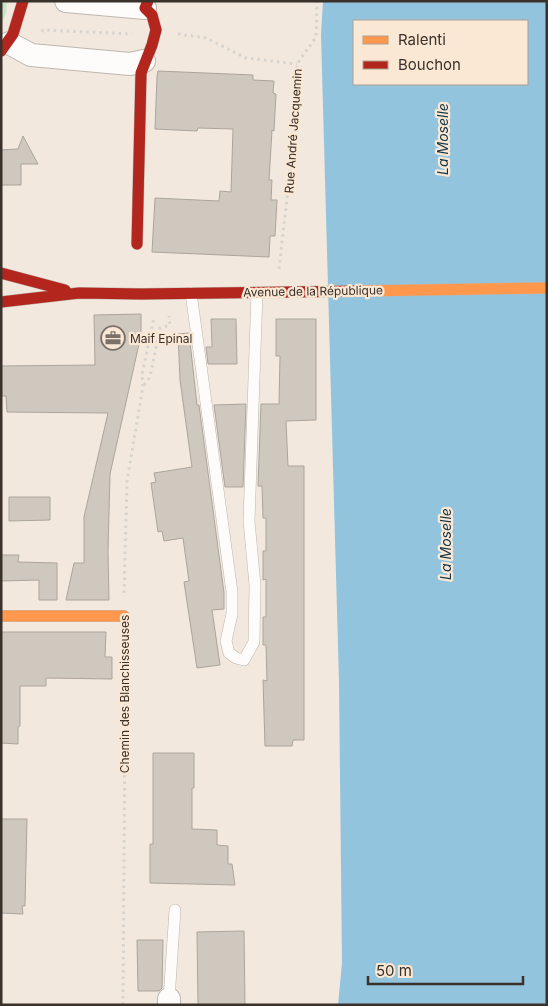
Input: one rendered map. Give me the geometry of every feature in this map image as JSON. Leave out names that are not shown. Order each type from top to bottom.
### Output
[{"type":"main road","points":[[5,47],[14,36],[19,22],[22,1]]},
{"type":"main road","points":[[136,244],[141,73],[144,61],[157,35],[154,17],[146,4]]},
{"type":"main road","name":"Avenue de la République","points":[[1,272],[79,293]]},
{"type":"main road","name":"Avenue de la République","points":[[1,302],[79,293],[168,294],[547,288]]},
{"type":"main road","points":[[1,616],[124,616]]},
{"type":"street","points":[[66,1],[146,4]]},
{"type":"street","points":[[5,47],[31,55],[130,64],[144,61]]},
{"type":"lane","points":[[192,293],[232,592],[232,614],[226,641],[229,653],[236,658],[244,660],[254,642],[255,586],[249,521],[258,292]]},
{"type":"lane","points":[[169,1002],[175,910]]},
{"type":"path","name":"Rue André Jacquemin","points":[[280,266],[293,146],[297,64],[316,37],[317,1]]},
{"type":"path","name":"Chemin des Blanchisseuses","points":[[143,386],[150,377],[160,328],[170,325],[168,294]]},
{"type":"path","name":"Chemin des Blanchisseuses","points":[[123,1005],[124,616],[127,481],[143,386],[142,375],[155,312]]},
{"type":"green space","points":[[1,1],[7,1],[6,13],[1,25]]},
{"type":"water","name":"La Moselle","points":[[323,1],[547,1],[547,1005],[338,1005],[342,963],[339,682],[321,35]]},
{"type":"building","points":[[158,71],[253,75],[253,80],[274,81],[273,93],[276,94],[269,180],[272,180],[271,200],[277,200],[275,236],[270,236],[269,257],[152,252],[155,198],[219,201],[220,191],[231,192],[233,129],[198,128],[197,131],[155,129]]},
{"type":"building","points":[[23,136],[38,164],[21,164],[21,185],[1,185],[1,150],[18,149]]},
{"type":"building","points":[[141,314],[141,335],[110,474],[109,600],[66,600],[74,563],[84,563],[84,517],[108,413],[7,412],[6,396],[1,396],[1,366],[95,365],[94,315]]},
{"type":"building","points":[[211,319],[236,319],[237,364],[208,364],[206,347],[212,347]]},
{"type":"building","points":[[276,319],[316,319],[316,420],[286,421],[288,466],[304,466],[304,740],[293,740],[292,746],[265,746],[263,680],[267,681],[266,645],[263,645],[263,617],[266,617],[266,579],[263,580],[263,551],[266,551],[266,518],[263,518],[262,486],[258,486],[261,404],[279,404],[280,356],[276,356]]},
{"type":"building","points":[[189,333],[197,405],[199,405],[224,593],[224,609],[212,610],[220,665],[197,668],[184,582],[189,581],[183,538],[164,541],[162,531],[158,532],[151,483],[156,482],[154,473],[192,467],[180,380],[178,334]]},
{"type":"building","points":[[246,404],[243,487],[225,487],[214,405]]},
{"type":"building","points":[[9,497],[50,497],[50,520],[9,521]]},
{"type":"building","points":[[1,555],[19,555],[18,562],[57,563],[57,600],[39,600],[39,580],[1,581]]},
{"type":"building","points":[[1,632],[106,632],[105,657],[112,657],[112,679],[46,678],[46,686],[20,686],[18,744],[1,743]]},
{"type":"building","points":[[153,753],[194,753],[192,829],[217,830],[217,845],[228,846],[228,864],[232,864],[235,885],[150,883],[150,844],[153,844]]},
{"type":"building","points":[[1,819],[27,819],[25,906],[22,906],[23,914],[1,913]]},
{"type":"building","points":[[244,931],[245,1005],[198,1005],[197,932]]},
{"type":"building","points":[[137,940],[163,940],[162,988],[159,991],[138,991]]},
{"type":"traffic: slow","points":[[359,291],[547,288]]},
{"type":"traffic: slow","points":[[1,616],[124,616]]},
{"type":"traffic: jam","points":[[1,51],[13,34],[23,1]]},
{"type":"traffic: jam","points":[[137,244],[141,73],[156,30],[152,15],[145,8],[148,1]]},
{"type":"traffic: jam","points":[[1,273],[65,290]]},
{"type":"traffic: jam","points":[[1,302],[79,293],[359,291]]},
{"type":"place","name":"Maif Epinal","points":[[113,338]]}]
